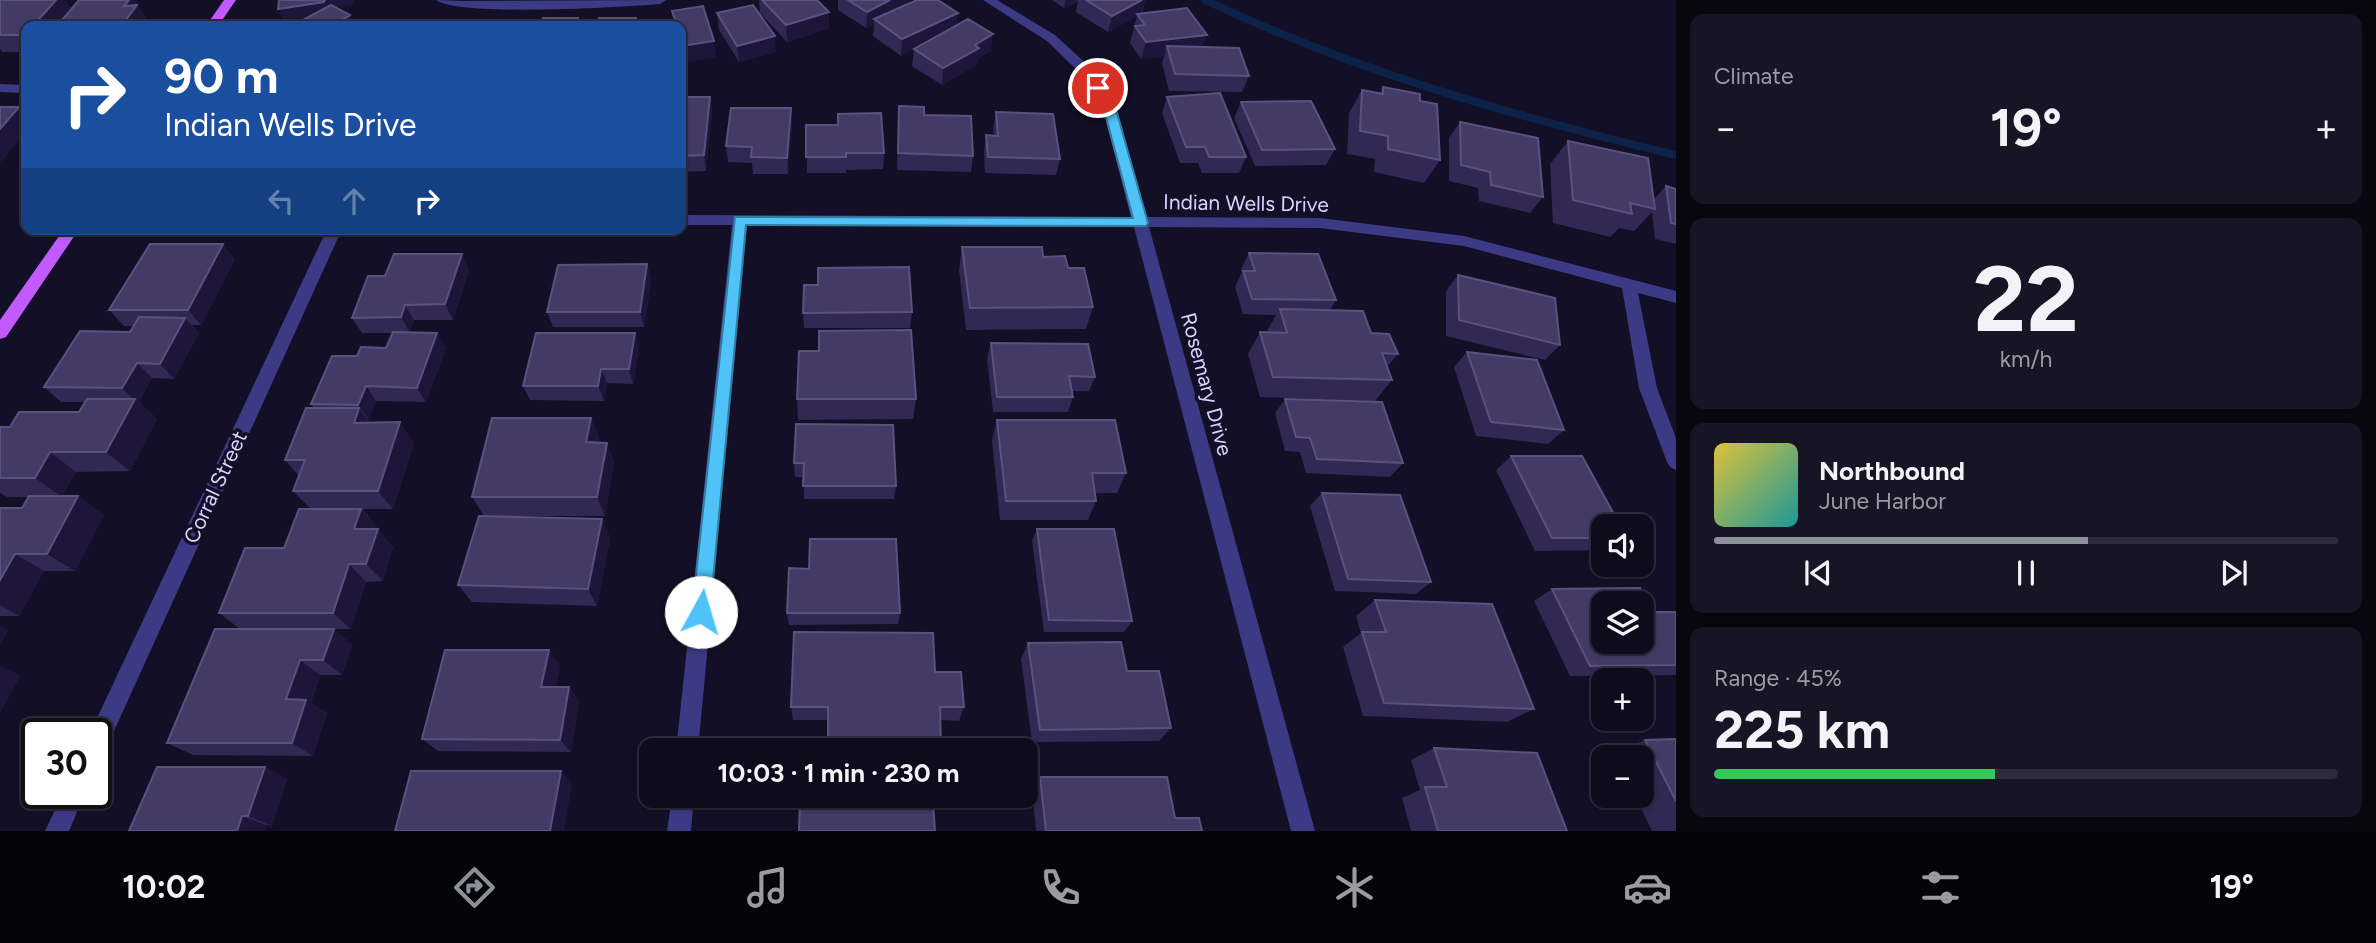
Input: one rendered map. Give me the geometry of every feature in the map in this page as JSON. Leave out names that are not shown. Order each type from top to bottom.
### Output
[{"type":"main road","points":[[215,21],[230,0]]},
{"type":"main road","points":[[0,333],[68,235]]},
{"type":"street","points":[[442,0],[465,5],[491,5],[612,4],[660,0]]},
{"type":"street","name":"Rosemary Drive","points":[[989,0],[1051,38],[1086,71],[1109,106],[1303,831]]},
{"type":"street","points":[[0,88],[21,89]]},
{"type":"street","name":"Indian Wells Drive","points":[[686,220],[1320,223],[1464,241],[1676,297]]},
{"type":"street","points":[[688,738],[740,221]]},
{"type":"street","name":"Corral Street","points":[[109,718],[332,235]]},
{"type":"street","points":[[1629,286],[1648,388],[1676,463]]},
{"type":"street","points":[[679,831],[682,808]]},
{"type":"street","points":[[57,831],[67,809]]},
{"type":"building","points":[[0,0],[56,0],[37,21],[21,21],[21,35],[0,35]]},
{"type":"building","points":[[79,0],[129,0],[124,6],[137,5],[125,21],[61,21]]},
{"type":"building","points":[[279,0],[325,0],[278,9]]},
{"type":"building","points":[[762,0],[817,0],[829,12],[786,25]]},
{"type":"building","points":[[848,0],[890,0],[867,12]]},
{"type":"building","points":[[917,0],[938,0],[958,13],[902,39],[874,19]]},
{"type":"building","points":[[1086,0],[1142,0],[1112,16]]},
{"type":"building","points":[[331,5],[350,15],[340,21],[301,21]]},
{"type":"building","points":[[753,5],[775,36],[737,46],[717,13]]},
{"type":"building","points":[[703,6],[714,41],[686,45],[686,21],[675,21],[672,11]]},
{"type":"building","points":[[1187,8],[1207,35],[1146,42],[1135,26],[1145,25],[1137,14]]},
{"type":"building","points":[[543,18],[578,18],[577,21],[542,21]]},
{"type":"building","points":[[599,18],[636,18],[635,21],[598,21]]},
{"type":"building","points":[[968,19],[993,34],[975,45],[979,48],[943,68],[914,49]]},
{"type":"building","points":[[1167,46],[1239,48],[1249,76],[1175,74]]},
{"type":"building","points":[[1383,87],[1420,94],[1420,101],[1437,104],[1440,160],[1388,149],[1388,136],[1360,131],[1362,90],[1383,94]]},
{"type":"building","points":[[1220,93],[1246,157],[1209,157],[1205,147],[1186,147],[1167,97]]},
{"type":"building","points":[[686,97],[710,97],[704,155],[686,156]]},
{"type":"building","points":[[1311,101],[1335,149],[1262,150],[1241,102]]},
{"type":"building","points":[[899,106],[924,107],[924,115],[971,116],[973,156],[898,153]]},
{"type":"building","points":[[0,107],[19,107],[0,129]]},
{"type":"building","points":[[731,108],[791,108],[787,158],[751,157],[752,147],[726,146]]},
{"type":"building","points":[[996,112],[1053,114],[1060,159],[988,157],[986,135],[998,136]]},
{"type":"building","points":[[881,113],[884,153],[806,157],[806,125],[838,125],[838,114]]},
{"type":"building","points":[[1460,122],[1538,138],[1543,197],[1491,185],[1490,172],[1461,165]]},
{"type":"building","points":[[1568,141],[1648,158],[1655,209],[1630,203],[1632,214],[1573,200]]},
{"type":"building","points":[[1666,186],[1676,189],[1676,224],[1671,223]]},
{"type":"building","points":[[150,244],[223,244],[188,310],[109,310]]},
{"type":"building","points":[[962,247],[1042,247],[1043,257],[1065,256],[1068,268],[1084,268],[1093,307],[970,308]]},
{"type":"building","points":[[1249,253],[1318,254],[1336,300],[1252,299],[1243,271],[1255,271]]},
{"type":"building","points":[[394,254],[462,254],[445,304],[405,305],[401,317],[352,318],[368,276],[385,276]]},
{"type":"building","points":[[647,264],[640,312],[547,312],[558,265]]},
{"type":"building","points":[[909,267],[912,312],[803,313],[804,285],[818,285],[818,268]]},
{"type":"building","points":[[1458,275],[1555,298],[1560,345],[1459,320]]},
{"type":"building","points":[[1280,309],[1363,311],[1371,333],[1389,334],[1398,354],[1382,353],[1392,380],[1273,377],[1260,332],[1287,333]]},
{"type":"building","points":[[139,317],[185,318],[160,364],[137,363],[122,388],[44,387],[80,331],[130,332]]},
{"type":"building","points":[[911,330],[916,399],[797,399],[799,351],[819,351],[819,331]]},
{"type":"building","points":[[393,332],[437,333],[417,388],[366,386],[358,405],[311,404],[332,356],[357,356],[361,347],[386,348]]},
{"type":"building","points":[[536,333],[635,333],[629,369],[601,369],[598,386],[523,386]]},
{"type":"building","points":[[991,343],[1088,344],[1095,377],[1069,376],[1073,397],[997,397]]},
{"type":"building","points":[[1467,352],[1537,360],[1564,430],[1491,422]]},
{"type":"building","points":[[87,399],[135,399],[106,452],[50,452],[35,478],[0,478],[0,427],[10,427],[19,412],[79,412]]},
{"type":"building","points":[[1285,399],[1382,402],[1403,463],[1317,459],[1310,438],[1296,437]]},
{"type":"building","points":[[306,408],[359,408],[354,423],[400,422],[378,491],[293,491],[305,460],[285,460]]},
{"type":"building","points":[[492,418],[591,418],[586,442],[607,443],[597,497],[472,497]]},
{"type":"building","points":[[997,420],[1115,420],[1126,473],[1092,473],[1096,501],[1006,501]]},
{"type":"building","points":[[796,424],[893,425],[896,486],[803,486],[804,463],[794,463]]},
{"type":"building","points":[[1511,456],[1582,456],[1614,514],[1591,514],[1591,538],[1552,538]]},
{"type":"building","points":[[1322,493],[1400,495],[1431,582],[1348,579]]},
{"type":"building","points":[[29,496],[78,496],[47,554],[15,554],[0,580],[0,508],[22,508]]},
{"type":"building","points":[[299,509],[361,509],[354,529],[378,529],[366,564],[349,564],[333,613],[219,613],[245,548],[284,548]]},
{"type":"building","points":[[479,516],[602,519],[588,589],[458,585]]},
{"type":"building","points":[[1037,529],[1114,529],[1132,621],[1049,620]]},
{"type":"building","points":[[810,539],[896,539],[900,613],[787,613],[789,568],[809,569]]},
{"type":"building","points":[[1640,588],[1642,591],[1591,591],[1591,654],[1654,654],[1654,612],[1676,612],[1676,665],[1590,666],[1552,589]]},
{"type":"building","points":[[1375,600],[1492,604],[1534,709],[1384,703],[1362,632],[1386,632]]},
{"type":"building","points":[[215,629],[334,629],[323,660],[300,660],[286,699],[306,700],[292,743],[167,743]]},
{"type":"building","points":[[794,632],[933,633],[935,672],[961,672],[964,707],[940,707],[941,738],[828,738],[828,707],[791,707]]},
{"type":"building","points":[[1121,642],[1127,671],[1159,671],[1171,728],[1040,730],[1028,643]]},
{"type":"building","points":[[445,650],[549,650],[541,687],[569,687],[560,740],[422,739]]},
{"type":"building","points":[[1676,739],[1676,801],[1654,758],[1654,745],[1648,745],[1645,740]]},
{"type":"building","points":[[1434,748],[1537,753],[1567,831],[1438,831],[1425,787],[1447,787]]},
{"type":"building","points":[[157,767],[265,767],[248,816],[242,816],[237,831],[129,831]]},
{"type":"building","points":[[411,771],[561,771],[550,831],[395,831]]},
{"type":"building","points":[[1040,777],[1167,777],[1175,818],[1199,818],[1202,831],[1046,831]]},
{"type":"building","points":[[800,808],[933,808],[935,831],[799,831]]},
{"type":"waterway","points":[[1205,0],[1320,49],[1436,90],[1676,155]]},
{"type":"route","points":[[701,612],[740,221],[1141,223],[1109,106],[1098,88]]}]
